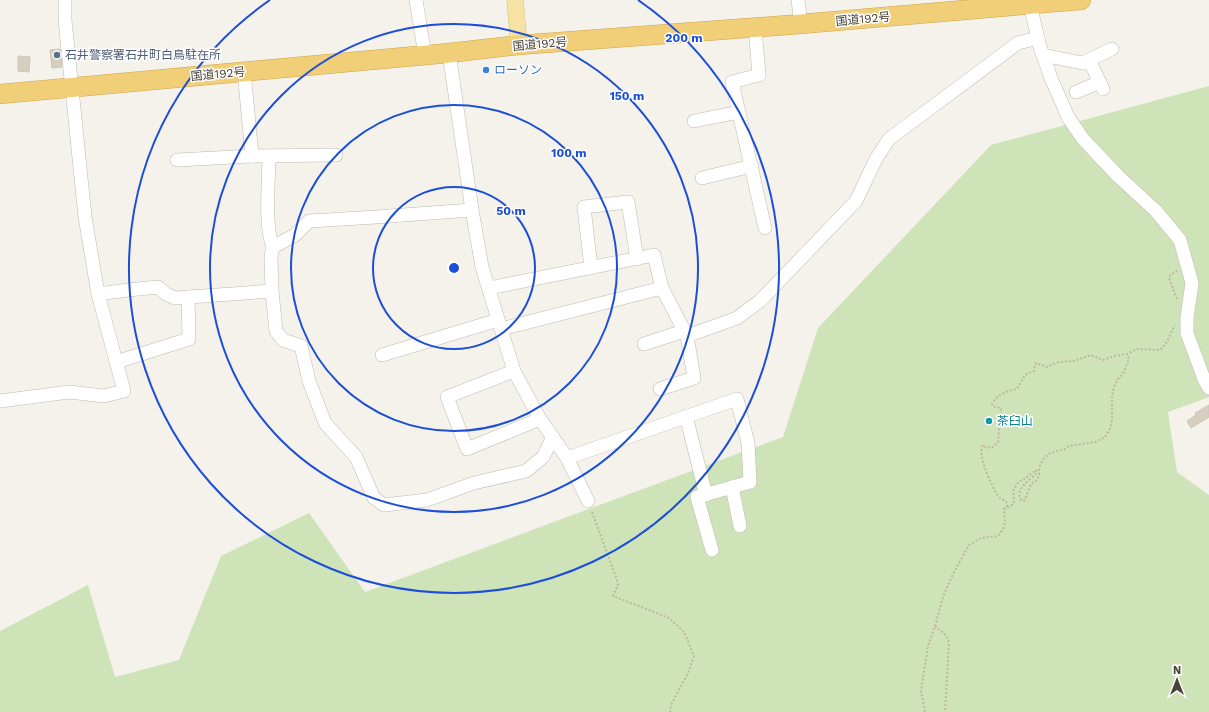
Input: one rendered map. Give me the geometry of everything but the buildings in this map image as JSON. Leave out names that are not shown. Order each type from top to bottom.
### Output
[{"type":"highway","name":"国道192号","points":[[0,94],[425,56],[519,45],[755,28],[1030,2],[1081,0]]},
{"type":"main road","points":[[515,0],[519,45]]},
{"type":"street","points":[[0,401],[69,392],[104,396],[124,391],[98,294],[85,217],[65,20],[65,0]]},
{"type":"street","points":[[416,0],[425,56]]},
{"type":"street","points":[[798,0],[801,24]]},
{"type":"street","points":[[1030,2],[1038,38],[1050,78],[1068,117],[1083,139],[1118,176],[1156,211],[1180,240],[1192,283],[1187,318],[1187,333],[1204,379],[1209,388]]},
{"type":"street","points":[[755,28],[759,74],[732,82],[765,228]]},
{"type":"street","points":[[644,344],[685,334],[738,318],[760,301],[856,201],[876,160],[889,139],[1018,43],[1038,38]]},
{"type":"street","points":[[1043,55],[1082,63],[1112,48]]},
{"type":"street","points":[[449,53],[482,267],[514,371],[540,419],[567,458],[588,501]]},
{"type":"street","points":[[1076,92],[1102,86],[1089,60]]},
{"type":"street","points":[[244,72],[252,156]]},
{"type":"street","points":[[694,121],[739,112]]},
{"type":"street","points":[[177,160],[252,156],[336,155]]},
{"type":"street","points":[[269,156],[268,226],[273,247],[271,256],[272,291],[276,331],[283,340],[301,346],[308,381],[325,422],[356,457],[374,498],[384,505],[427,500],[474,483],[526,471],[543,457],[553,437]]},
{"type":"street","points":[[702,178],[752,166]]},
{"type":"street","points":[[591,268],[584,207],[628,202],[637,258]]},
{"type":"street","points":[[273,247],[295,234],[308,221],[472,210]]},
{"type":"street","points":[[489,288],[654,255],[662,288],[685,334],[694,378],[660,389]]},
{"type":"street","points":[[98,294],[158,287],[166,294],[175,298],[272,291]]},
{"type":"street","points":[[382,355],[500,324],[662,288]]},
{"type":"street","points":[[116,362],[189,339],[188,297]]},
{"type":"street","points":[[514,371],[447,398],[467,449],[540,419]]},
{"type":"street","points":[[567,458],[737,398],[748,443],[750,482],[697,497],[712,550]]},
{"type":"street","points":[[686,416],[706,495]]},
{"type":"street","points":[[732,488],[740,526]]},
{"type":"path","points":[[1178,303],[1177,297],[1168,278],[1174,271],[1188,268]]},
{"type":"path","points":[[1007,507],[1006,501],[999,498],[996,493],[982,458],[983,444],[988,448],[993,447],[998,442],[1001,408],[993,406],[992,404],[994,401],[1005,392],[1017,389],[1025,375],[1034,372],[1036,363],[1047,367],[1059,362],[1074,361],[1091,355],[1103,360],[1114,356],[1127,354],[1137,349],[1160,350],[1166,345],[1169,334],[1176,322]]},
{"type":"path","points":[[925,712],[921,691],[928,646],[943,597],[953,574],[969,545],[982,538],[998,536],[1004,529],[1006,522],[1004,509],[1012,505],[1014,502],[1013,491],[1019,481],[1024,480],[1036,470],[1037,472],[1022,488],[1019,494],[1020,500],[1022,501],[1025,500],[1031,484],[1036,481],[1039,476],[1039,468],[1044,458],[1050,453],[1065,449],[1069,446],[1095,442],[1105,437],[1110,429],[1112,420],[1112,397],[1114,387],[1118,379],[1123,374],[1129,359],[1127,354]]},
{"type":"path","points":[[588,501],[617,580],[618,585],[614,596],[669,618],[684,632],[694,656],[688,674],[671,705],[670,712]]},
{"type":"path","points":[[935,626],[947,636],[949,644],[945,712]]},
{"type":"green space","points":[[1209,86],[1209,397],[1168,412],[1177,472],[1209,495],[1209,712],[0,712],[0,631],[88,585],[115,677],[179,660],[221,556],[309,513],[365,592],[783,437],[818,328],[991,145]]},
{"type":"place","name":"石井警察署石井町白鳥駐在所","points":[[57,55]]},
{"type":"place","name":"ローソン","points":[[486,70]]},
{"type":"place","name":"茶臼山","points":[[989,421]]}]
